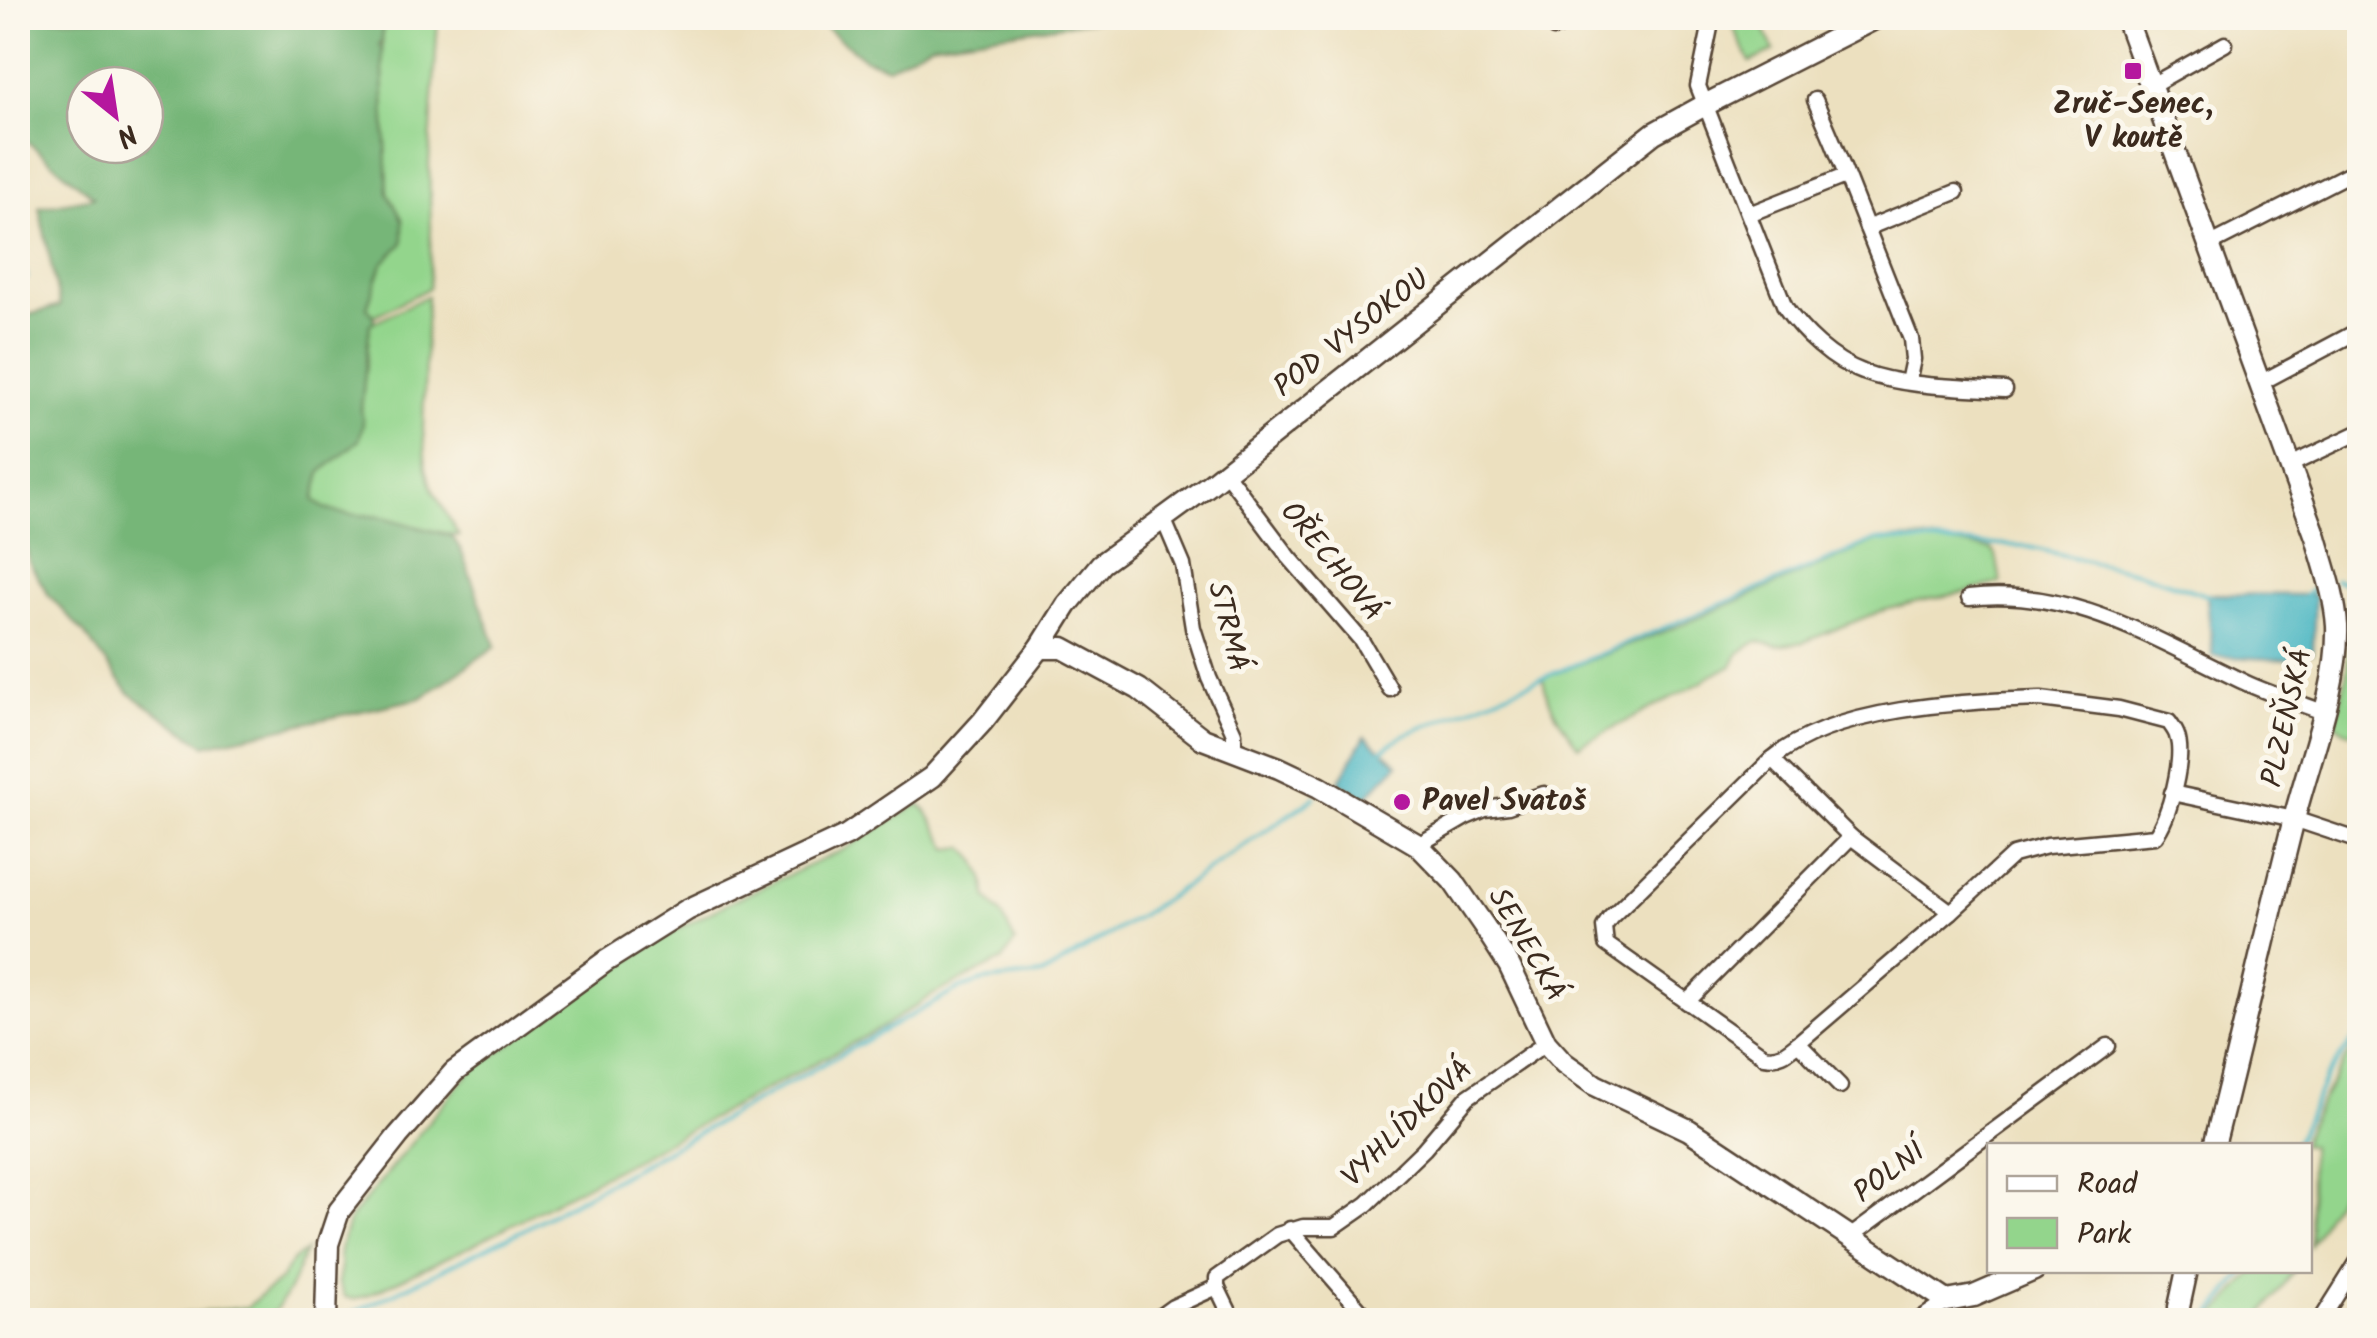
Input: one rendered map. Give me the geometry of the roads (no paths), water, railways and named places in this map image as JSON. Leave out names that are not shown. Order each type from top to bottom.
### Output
[{"type":"street","points":[[1554,28],[1585,18]]},
{"type":"street","points":[[1712,18],[1698,86],[1784,307],[1794,320],[1837,358],[1861,372],[1908,382],[2005,390]]},
{"type":"street","name":"POD VYSOKOU","points":[[326,1320],[328,1244],[339,1212],[454,1072],[606,961],[687,910],[847,835],[932,777],[983,721],[1040,648],[1066,605],[1102,564],[1654,134],[1876,18]]},
{"type":"street","name":"PLZEŇSKÁ","points":[[2126,18],[2290,465],[2326,574],[2337,624],[2336,656],[2323,712],[2215,1143]]},
{"type":"street","points":[[2150,86],[2225,44]]},
{"type":"street","points":[[1815,100],[1911,339],[1913,359],[1908,382]]},
{"type":"street","points":[[2210,245],[2360,168]]},
{"type":"street","points":[[1749,214],[1845,176]]},
{"type":"street","points":[[1867,228],[1956,192]]},
{"type":"street","points":[[2260,383],[2360,330]]},
{"type":"street","points":[[2290,465],[2360,432]]},
{"type":"street","name":"OŘECHOVÁ","points":[[1224,472],[1289,557],[1361,640],[1390,690]]},
{"type":"street","name":"STRMÁ","points":[[1164,518],[1183,564],[1192,628],[1234,733],[1234,750]]},
{"type":"street","points":[[1968,598],[2018,596],[2063,603],[2166,642],[2244,682],[2323,712]]},
{"type":"street","name":"SENECKÁ","points":[[1040,648],[1063,648],[1140,689],[1203,739],[1319,788],[1418,845],[1453,881],[1484,926],[1509,965],[1546,1043],[1564,1063],[1595,1085],[1688,1130],[1947,1301]]},
{"type":"street","points":[[2041,699],[2119,709],[2170,722],[2178,738],[2179,760],[2163,826],[2155,836],[2046,846],[2013,854],[1952,912],[1798,1043],[1773,1058],[1764,1056],[1606,944],[1604,927],[1772,758],[1785,747],[1824,730],[1892,711],[1969,701],[2041,699]]},
{"type":"street","points":[[1772,758],[1850,836],[1952,912]]},
{"type":"street","points":[[2172,793],[2294,819],[2360,841]]},
{"type":"street","points":[[1418,845],[1485,808],[1508,806],[1544,794]]},
{"type":"street","points":[[1687,1002],[1850,836]]},
{"type":"street","name":"VYHLÍDKOVÁ","points":[[1156,1320],[1172,1307],[1217,1286],[1217,1278],[1277,1235],[1290,1229],[1334,1226],[1368,1204],[1424,1149],[1468,1097],[1546,1043]]},
{"type":"street","points":[[1798,1043],[1840,1086]]},
{"type":"street","name":"POLNÍ","points":[[1850,1238],[2108,1046]]},
{"type":"street","points":[[1290,1229],[1369,1320]]},
{"type":"street","points":[[2321,1320],[2360,1258]]},
{"type":"street","points":[[1919,1320],[1947,1301],[1974,1296],[2027,1273]]},
{"type":"street","points":[[2180,1320],[2186,1273]]},
{"type":"street","points":[[1217,1286],[1233,1320]]},
{"type":"water","points":[[2210,594],[2315,595],[2313,653],[2289,660],[2213,656],[2207,599]]},
{"type":"water","points":[[1365,736],[1398,764],[1365,798],[1339,782]]},
{"type":"waterway","points":[[18,252],[27,278]]},
{"type":"waterway","points":[[1378,753],[1404,735],[1877,540],[2024,546],[2140,573],[2212,597]]},
{"type":"waterway","points":[[2335,580],[2360,586]]},
{"type":"waterway","points":[[2305,596],[2321,583]]},
{"type":"waterway","points":[[332,1320],[519,1232],[961,988],[983,981],[1042,975],[1154,907],[1315,797]]},
{"type":"waterway","points":[[2295,1143],[2326,1078],[2360,1030]]},
{"type":"waterway","points":[[2207,1320],[2244,1273]]},
{"type":"place","name":"Zruč-Senec, V koutě","points":[[2133,71]]},
{"type":"place","name":"Pavel Svatoš","points":[[1402,802]]}]
